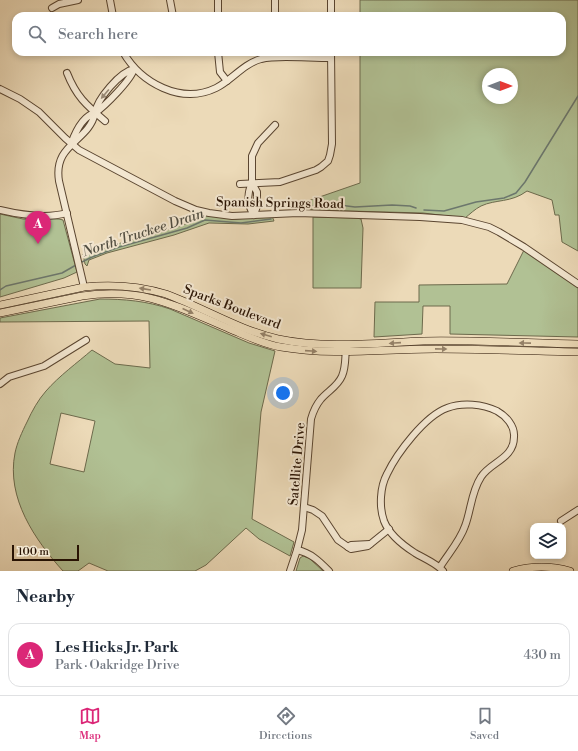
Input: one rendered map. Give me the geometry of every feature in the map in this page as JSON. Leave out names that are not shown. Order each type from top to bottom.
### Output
[{"type":"main road","name":"Sparks Boulevard","points":[[0,305],[84,287],[122,285],[152,290],[179,299],[258,333],[276,338],[302,342],[371,344],[424,341],[578,346]]},
{"type":"main road","points":[[12,310],[36,302],[81,292],[84,287],[90,290],[103,290],[111,293]]},
{"type":"main road","name":"Sparks Boulevard","points":[[0,313],[82,296],[111,293],[144,296],[160,300],[176,305],[251,338],[280,347],[310,351],[346,352],[437,349],[578,352]]},
{"type":"main road","points":[[513,571],[527,568],[540,568],[570,571]]},
{"type":"street","points":[[52,8],[59,4],[78,0]]},
{"type":"street","points":[[110,0],[112,12]]},
{"type":"street","points":[[170,0],[173,12]]},
{"type":"street","points":[[218,0],[218,12]]},
{"type":"street","points":[[275,0],[275,12]]},
{"type":"street","points":[[331,0],[331,12]]},
{"type":"street","points":[[126,56],[134,69],[147,79],[162,88],[175,93],[183,94],[197,94],[209,91],[227,81],[250,64],[272,56]]},
{"type":"street","points":[[218,56],[220,72],[227,81]]},
{"type":"street","points":[[240,184],[284,181],[316,170],[328,161],[332,144],[331,56]]},
{"type":"street","points":[[95,113],[98,102],[115,82],[124,72],[134,69]]},
{"type":"street","points":[[67,72],[77,94],[84,103],[105,121]]},
{"type":"street","name":"Spanish Springs Road","points":[[0,89],[20,99],[39,112],[71,144],[101,162],[183,205],[196,210],[221,215],[290,213],[414,216],[447,218],[476,223],[489,227],[510,238],[578,284]]},
{"type":"street","points":[[84,287],[59,181],[58,169],[62,156],[71,144],[77,129],[90,114],[95,113]]},
{"type":"street","points":[[254,215],[257,206],[257,192],[252,183],[252,161],[255,147],[261,138],[276,125]]},
{"type":"street","points":[[0,210],[21,215],[57,215],[67,213]]},
{"type":"street","points":[[0,384],[9,378],[44,366],[86,340]]},
{"type":"street","name":"Satellite Drive","points":[[290,571],[302,530],[313,412],[320,400],[340,380],[344,369],[346,344]]},
{"type":"street","points":[[467,404],[490,408],[504,415],[512,428],[514,437],[512,447],[508,454],[480,477],[465,527],[442,569],[415,553],[401,542],[384,521],[381,496],[386,474],[409,440],[428,420],[446,408],[455,405],[467,404]]},
{"type":"street","points":[[304,507],[313,510],[322,516],[338,540],[352,549],[359,546],[368,546],[389,529]]},
{"type":"street","points":[[561,521],[578,510]]},
{"type":"street","points":[[297,550],[316,558],[329,571]]},
{"type":"green space","points":[[360,0],[578,0],[578,251],[562,242],[559,215],[555,215],[552,200],[527,191],[521,195],[509,199],[492,202],[481,206],[465,218],[423,213],[311,210],[308,201],[360,183],[360,56],[566,56],[566,12],[360,12]]},
{"type":"green space","points":[[0,214],[23,219],[63,220],[77,272],[64,278],[0,297]]},
{"type":"green space","points":[[207,215],[236,219],[272,216],[274,221],[248,224],[209,223],[174,235],[107,253],[89,260],[87,266],[85,264],[83,254],[87,255],[114,245],[183,225]]},
{"type":"green space","points":[[313,217],[361,219],[363,228],[361,288],[313,288]]},
{"type":"green space","points":[[524,250],[578,287],[578,337],[450,334],[450,306],[423,306],[422,334],[374,337],[375,302],[419,302],[419,285],[507,284]]},
{"type":"green space","points":[[100,299],[135,301],[170,309],[249,343],[275,351],[261,412],[252,519],[294,542],[290,556],[259,539],[246,528],[206,565],[195,571],[108,571],[89,563],[78,571],[63,571],[42,546],[33,532],[19,502],[13,470],[18,441],[31,414],[43,394],[62,375],[92,350],[115,364],[150,368],[149,321],[0,322],[0,318]],"holes":[[[61,413],[95,421],[84,472],[50,464]]]},
{"type":"green space","points":[[303,556],[309,558],[323,571],[296,571],[300,558]]},
{"type":"waterway","name":"North Truckee Drain","points":[[424,210],[444,211],[476,202],[504,198],[516,193],[525,182],[578,96]]},
{"type":"waterway","name":"North Truckee Drain","points":[[310,206],[339,205],[355,207],[392,205],[410,206],[416,208]]},
{"type":"waterway","name":"North Truckee Drain","points":[[80,263],[119,247],[187,228],[205,220],[241,223],[271,219]]},
{"type":"waterway","name":"North Truckee Drain","points":[[0,290],[6,286],[62,273],[76,265]]},
{"type":"place","name":"Les Hicks Jr. Park","points":[[38,244]]}]
